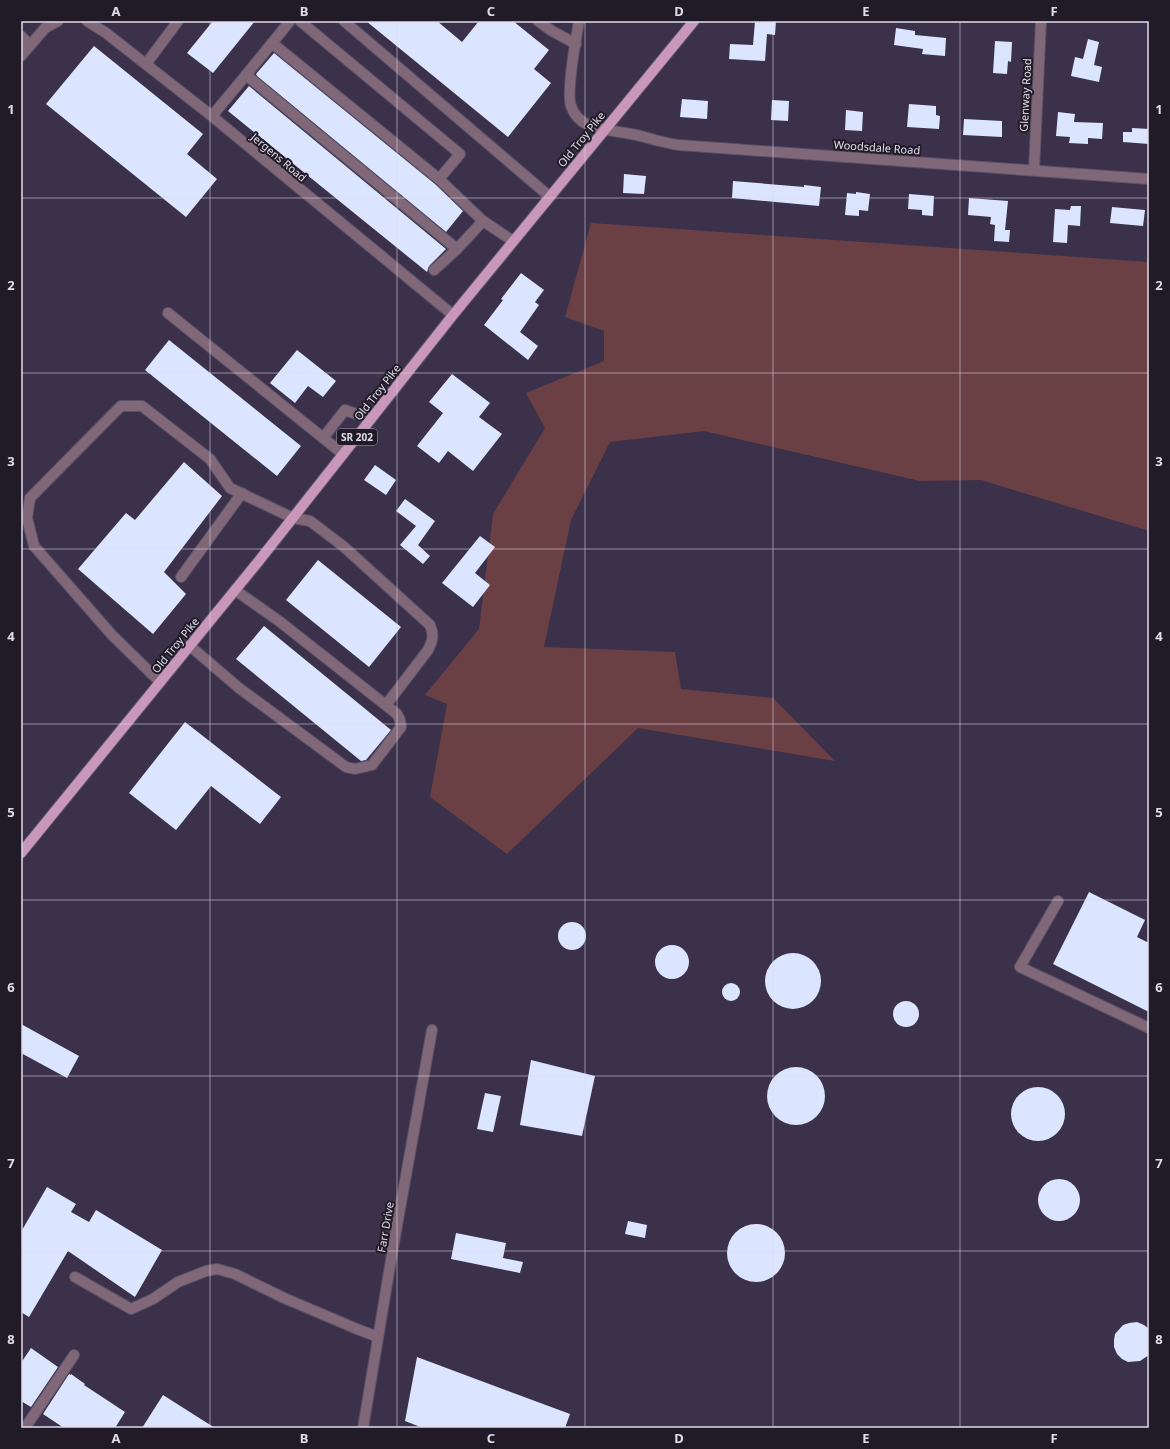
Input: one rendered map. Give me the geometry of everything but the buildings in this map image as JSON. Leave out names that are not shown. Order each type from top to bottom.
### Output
[{"type":"main road","name":"Old Troy Pike","points":[[21,853],[293,518],[370,419],[549,196],[694,21]]},
{"type":"street","points":[[21,56],[45,28],[58,21]]},
{"type":"street","points":[[146,64],[178,21]]},
{"type":"street","points":[[212,116],[290,21]]},
{"type":"street","points":[[300,21],[460,154],[439,179]]},
{"type":"street","points":[[344,21],[549,196]]},
{"type":"street","points":[[538,21],[552,31],[576,44]]},
{"type":"street","name":"Woodsdale Road","points":[[579,21],[570,88],[570,105],[581,121],[589,126],[679,145],[1149,179]]},
{"type":"street","name":"Glenway Road","points":[[1034,170],[1041,21]]},
{"type":"street","name":"Jergens Road","points":[[94,23],[212,116],[453,315]]},
{"type":"street","points":[[21,36],[30,45]]},
{"type":"street","points":[[272,43],[439,179],[482,220],[513,241]]},
{"type":"street","points":[[246,75],[457,249]]},
{"type":"street","points":[[434,270],[457,249],[482,220]]},
{"type":"street","points":[[168,313],[343,454]]},
{"type":"street","points":[[160,682],[112,635],[34,546],[27,518],[30,498],[121,406],[142,406],[210,459],[230,488],[293,518],[310,521],[343,546],[430,625],[433,633],[433,641],[428,650],[386,705]]},
{"type":"street","points":[[323,438],[345,410],[370,419]]},
{"type":"street","points":[[181,577],[242,493]]},
{"type":"street","points":[[190,646],[239,688],[346,767],[355,769],[372,765],[401,727],[397,714],[279,621],[235,590]]},
{"type":"street","points":[[1058,900],[1020,967],[1149,1028]]},
{"type":"street","name":"Farr Drive","points":[[363,1428],[432,1030]]},
{"type":"street","points":[[75,1277],[131,1309],[153,1299],[178,1282],[206,1270],[217,1269],[235,1274],[284,1298],[378,1337]]},
{"type":"street","points":[[24,1428],[74,1355]]},
{"type":"shaded area","points":[[591,223],[1149,262],[1149,531],[981,480],[920,481],[704,431],[610,442],[571,520],[544,647],[675,652],[681,689],[773,698],[835,761],[638,728],[507,854],[430,797],[447,704],[425,695],[479,629],[493,514],[545,428],[526,393],[604,361],[604,331],[565,317]]}]
